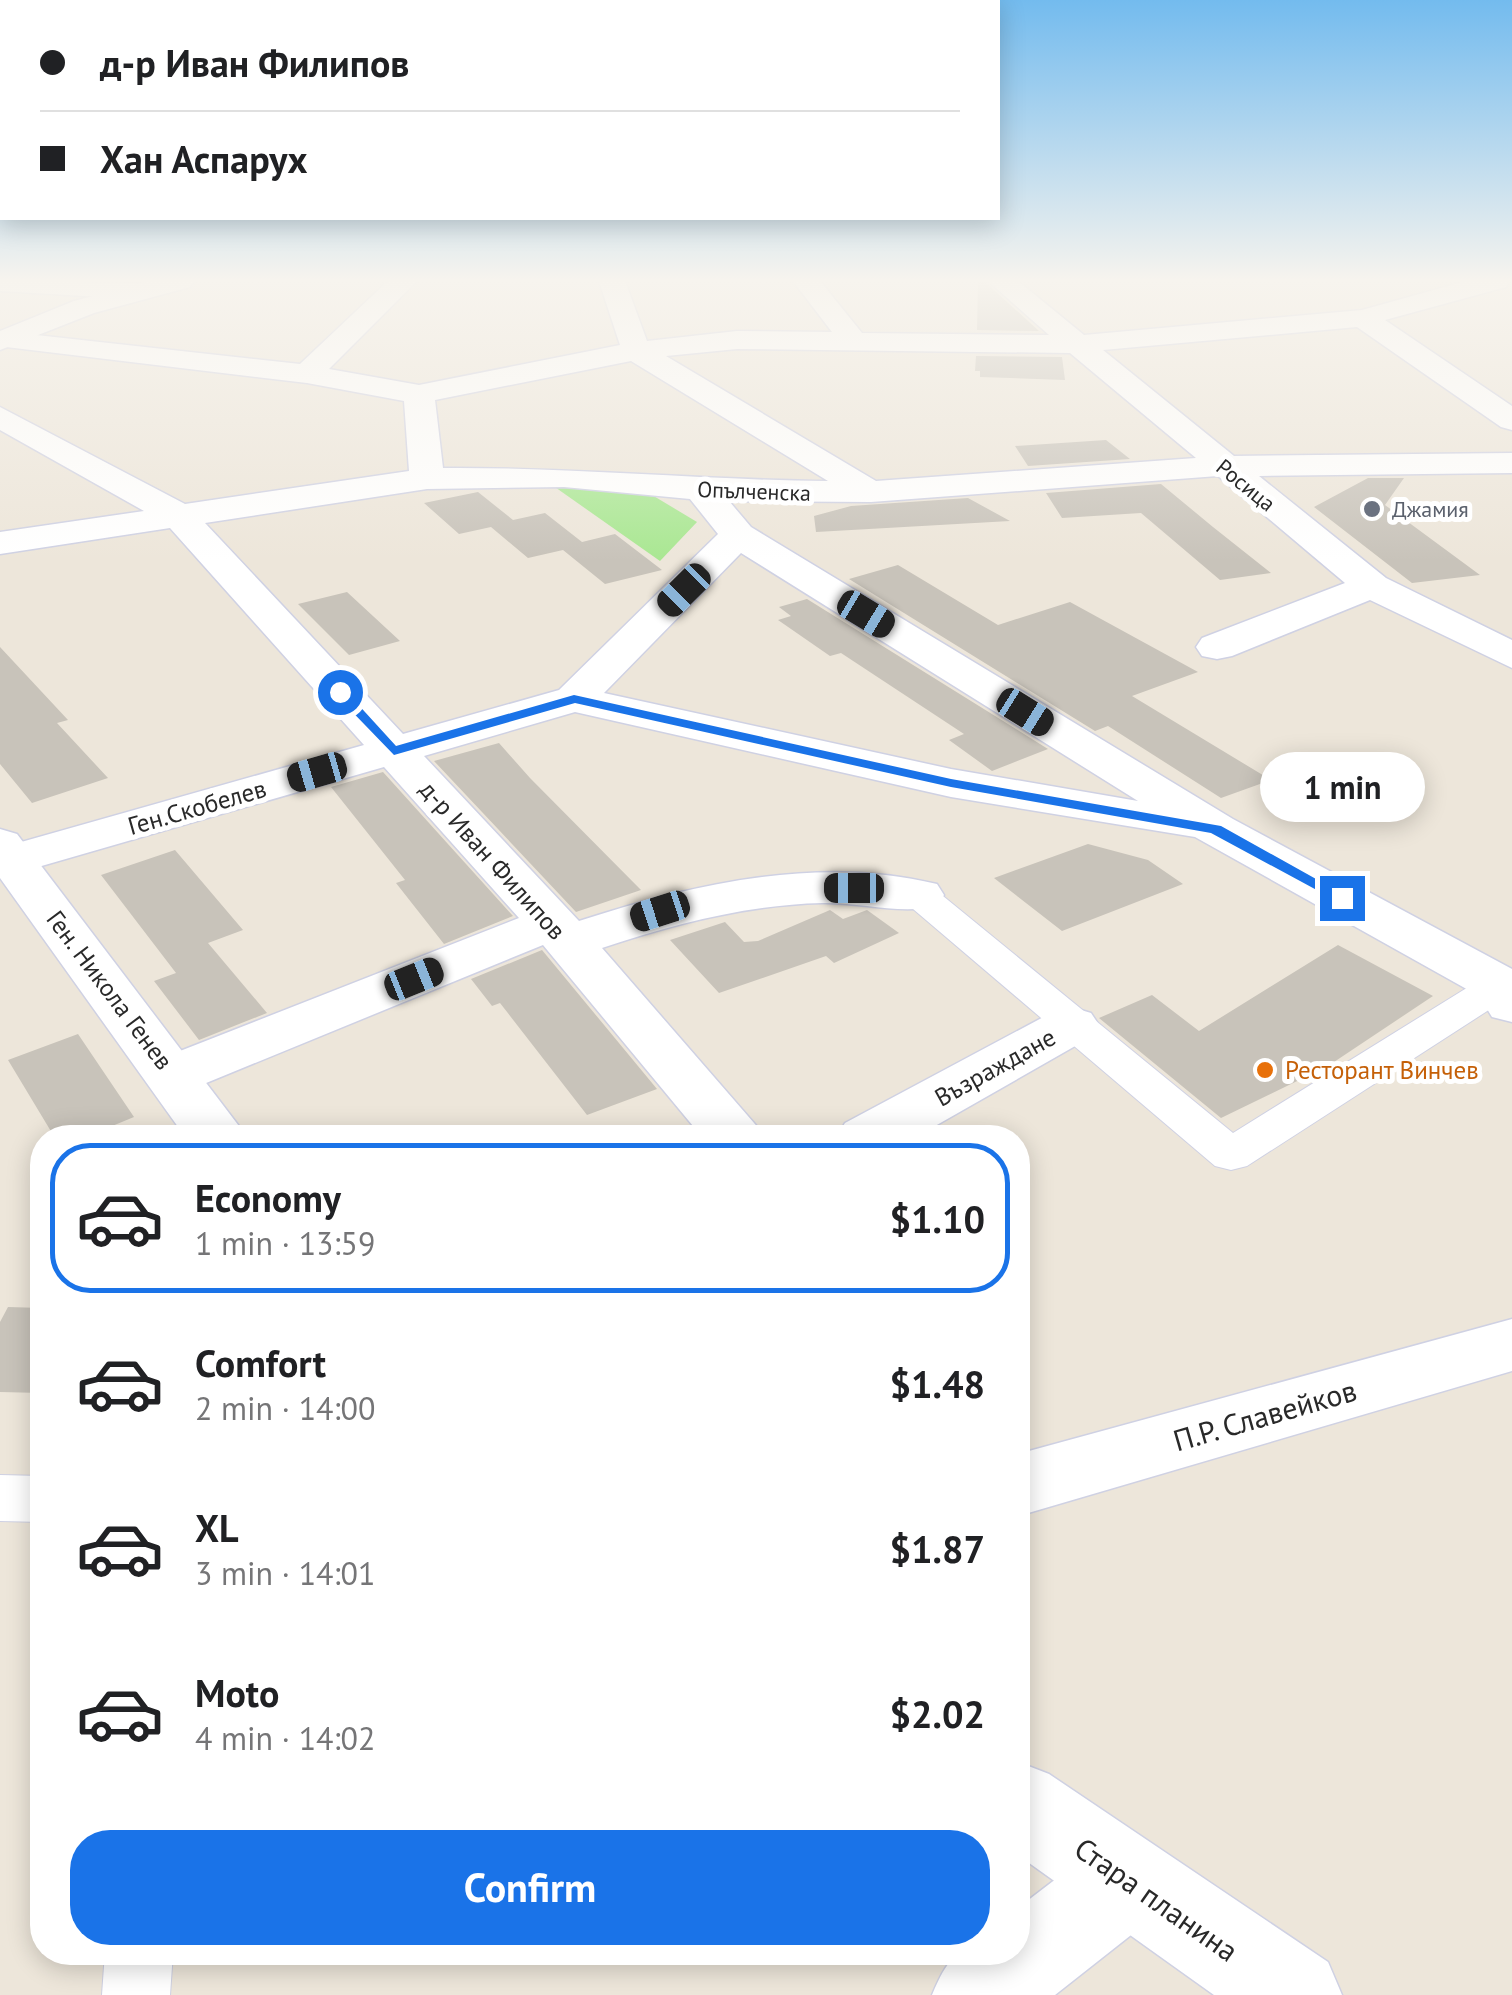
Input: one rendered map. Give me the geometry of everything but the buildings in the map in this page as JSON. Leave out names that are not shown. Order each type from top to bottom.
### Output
[{"type":"street","points":[[308,374],[419,394],[519,374]]},
{"type":"street","points":[[674,374],[870,492]]},
{"type":"street","name":"Росица","points":[[1112,374],[1372,586],[1512,656]]},
{"type":"street","points":[[1445,374],[1512,420]]},
{"type":"street","points":[[419,394],[427,479]]},
{"type":"street","name":"д-р Иван Филипов","points":[[0,416],[178,516],[560,933],[726,1125]]},
{"type":"street","name":"Опълченска","points":[[0,543],[427,479],[564,477],[701,490],[870,492],[1221,466],[1512,463]]},
{"type":"street","points":[[701,490],[738,536],[1216,829],[1508,993]]},
{"type":"street","name":"Ген.Скобелев","points":[[4,856],[574,699],[738,536]]},
{"type":"street","points":[[1217,647],[1372,586]]},
{"type":"street","points":[[1458,632],[1512,631]]},
{"type":"street","points":[[574,699],[951,783],[1216,829]]},
{"type":"street","name":"Ген. Никола Генев","points":[[4,856],[209,1125]]},
{"type":"street","points":[[173,1076],[560,933],[744,893],[878,888],[919,895],[1231,1154],[1508,993]]},
{"type":"street","name":"Възраждане","points":[[890,1125],[1072,1025]]},
{"type":"street","name":"П.Р. Славейков","points":[[1030,1474],[1509,1352]]},
{"type":"street","points":[[0,1498],[30,1499]]},
{"type":"street","name":"Стара планина","points":[[1030,1813],[1294,1995]]},
{"type":"street","points":[[1030,1955],[1126,1881]]},
{"type":"street","points":[[136,1995],[138,1965]]},
{"type":"street","points":[[979,1995],[1018,1965]]},
{"type":"green space","points":[[552,485],[647,492],[697,522],[660,561]]},
{"type":"place","name":"Джамия","points":[[1372,509]]},
{"type":"place","name":"Ресторант Винчев","points":[[1265,1070]]},
{"type":"route","points":[[340,692],[394,750],[574,699],[951,783],[1216,829],[1342,898]]}]
